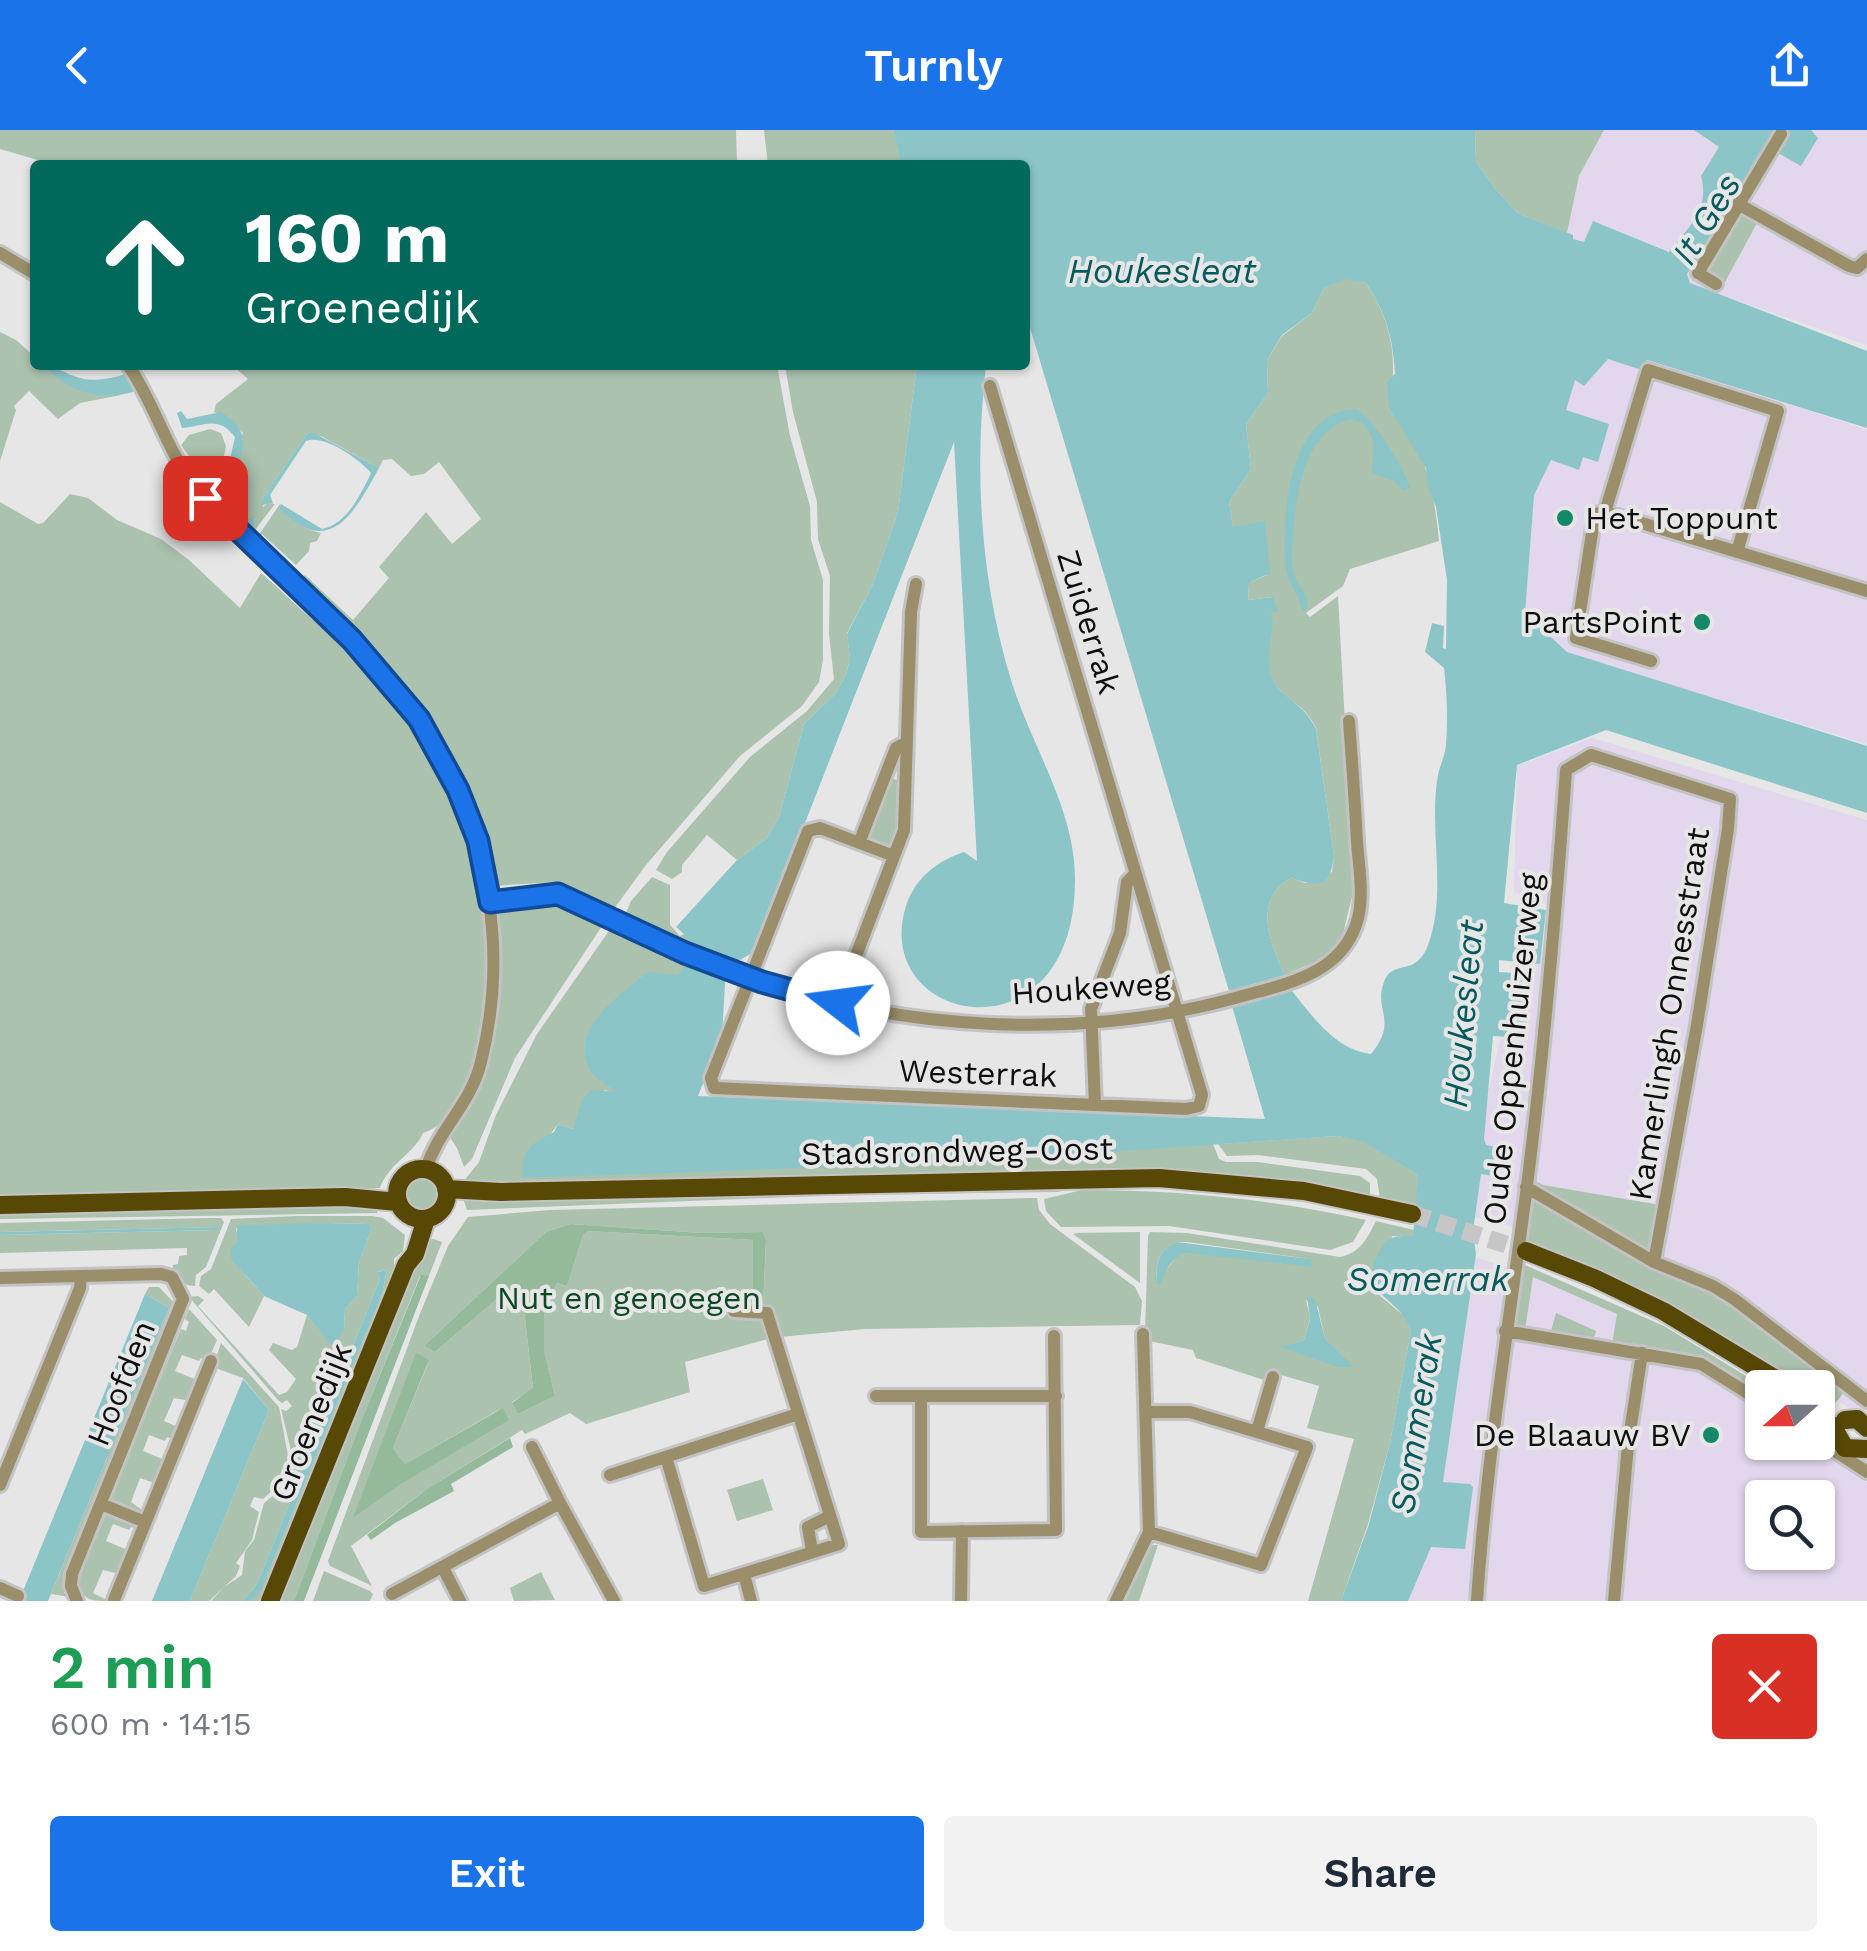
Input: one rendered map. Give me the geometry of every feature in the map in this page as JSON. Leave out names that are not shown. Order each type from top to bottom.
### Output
[{"type":"main road","points":[[0,1205],[345,1196],[357,1192],[397,1196],[420,1219],[439,1213],[446,1195],[442,1178],[426,1169],[410,1172],[401,1179],[397,1196]]},
{"type":"main road","name":"Stadsrondweg-Oost","points":[[446,1195],[1159,1178],[1304,1191],[1412,1214]]},
{"type":"main road","name":"Groenedijk","points":[[270,1601],[406,1265],[420,1219]]},
{"type":"main road","points":[[1526,1250],[1663,1312],[1761,1370]]},
{"type":"main road","points":[[1855,1423],[1845,1448],[1865,1445]]},
{"type":"street","points":[[1716,284],[1698,273],[1781,134]]},
{"type":"street","points":[[1738,204],[1849,266],[1857,268],[1867,258]]},
{"type":"street","points":[[0,253],[30,271]]},
{"type":"street","points":[[131,370],[191,482],[219,514],[352,640],[419,719],[458,790],[478,841],[490,902],[492,975],[480,1064],[465,1104],[440,1138],[426,1169]]},
{"type":"street","points":[[1605,512],[1648,370],[1778,411],[1737,552]]},
{"type":"street","name":"Zuiderrak","points":[[990,386],[1176,1011]]},
{"type":"street","points":[[1652,661],[1576,638],[1594,520],[1599,513],[1867,592]]},
{"type":"street","points":[[838,1003],[904,830],[911,612],[916,584]]},
{"type":"street","name":"Houkeweg","points":[[490,902],[558,894],[685,953],[745,976],[838,1003],[960,1021],[1091,1021],[1176,1011],[1303,978],[1322,968],[1344,947],[1355,927],[1360,904],[1349,721]]},
{"type":"street","points":[[859,843],[896,748],[906,742]]},
{"type":"street","name":"Oude Oppenhuizerweg","points":[[1477,1601],[1504,1331],[1526,1187],[1555,938],[1566,770],[1590,756]]},
{"type":"street","name":"Kamerlingh Onnesstraat","points":[[1590,756],[1730,799],[1698,1024],[1654,1262]]},
{"type":"street","points":[[745,976],[808,831],[820,828],[894,856]]},
{"type":"street","points":[[1095,1106],[1092,1001],[1120,933],[1127,882],[1135,874]]},
{"type":"street","name":"Westerrak","points":[[745,976],[711,1078],[714,1088],[1186,1109],[1199,1106],[1202,1095],[1176,1011]]},
{"type":"street","points":[[1526,1187],[1654,1262],[1713,1286],[1753,1311],[1867,1401]]},
{"type":"street","name":"Hoofden","points":[[0,1278],[161,1274],[172,1277],[183,1299],[72,1574],[71,1586],[77,1601]]},
{"type":"street","points":[[0,1485],[80,1288],[81,1276]]},
{"type":"street","points":[[666,1457],[704,1586],[839,1544],[766,1311],[734,1310]]},
{"type":"street","points":[[1504,1331],[1701,1364],[1745,1391]]},
{"type":"street","points":[[1116,1601],[1149,1532],[1143,1334]]},
{"type":"street","points":[[921,1396],[921,1532],[1056,1530],[1054,1336]]},
{"type":"street","points":[[1614,1601],[1628,1445],[1642,1353]]},
{"type":"street","points":[[114,1600],[212,1362]]},
{"type":"street","points":[[1257,1431],[1273,1377]]},
{"type":"street","points":[[876,1396],[1056,1396]]},
{"type":"street","points":[[1146,1412],[1190,1412],[1307,1447]]},
{"type":"street","points":[[610,1475],[798,1414]]},
{"type":"street","points":[[1149,1532],[1262,1565],[1314,1432]]},
{"type":"street","points":[[532,1447],[610,1600]]},
{"type":"street","points":[[1835,1451],[1867,1472]]},
{"type":"street","points":[[392,1594],[560,1503]]},
{"type":"street","points":[[102,1504],[145,1522]]},
{"type":"street","points":[[812,1551],[808,1527],[830,1516]]},
{"type":"street","points":[[961,1601],[962,1532]]},
{"type":"street","points":[[442,1568],[460,1601]]},
{"type":"street","points":[[744,1574],[752,1601]]},
{"type":"street","points":[[0,1588],[18,1596]]},
{"type":"shaded area","points":[[1604,130],[1694,130],[1719,147],[1701,176],[1706,195],[1698,215],[1670,252],[1594,221],[1585,243],[1567,233],[1579,176]]},
{"type":"shaded area","points":[[1773,130],[1867,130],[1867,345],[1682,282]]},
{"type":"shaded area","points":[[1606,343],[1867,430],[1867,744],[1563,658],[1518,619],[1521,386]]},
{"type":"shaded area","points":[[1592,738],[1867,820],[1867,1421],[1835,1398],[1835,1370],[1795,1370],[1687,1293],[1583,1246],[1471,1216],[1478,1142],[1500,1039],[1519,1041],[1528,973],[1510,968],[1519,956],[1539,959],[1555,908],[1514,892],[1517,766]]},
{"type":"shaded area","points":[[1468,1255],[1538,1276],[1720,1361],[1745,1378],[1745,1460],[1835,1460],[1835,1439],[1867,1459],[1867,1601],[1403,1601]]},
{"type":"green space","points":[[0,130],[736,130],[737,160],[38,160],[0,149]]},
{"type":"green space","points":[[764,130],[893,130],[902,160],[767,160]]},
{"type":"green space","points":[[1475,130],[1604,130],[1579,176],[1567,233],[1518,213],[1497,191],[1476,162]]},
{"type":"green space","points":[[1738,213],[1757,223],[1725,282],[1703,272]]},
{"type":"green space","points":[[1346,278],[1366,283],[1388,328],[1393,358],[1389,408],[1423,462],[1433,496],[1439,541],[1350,569],[1343,586],[1306,613],[1310,617],[1338,596],[1354,888],[1341,942],[1324,958],[1285,975],[1270,936],[1268,910],[1272,898],[1291,878],[1305,883],[1332,872],[1334,856],[1316,728],[1303,709],[1277,687],[1269,669],[1272,597],[1248,600],[1249,583],[1267,575],[1265,522],[1233,528],[1229,502],[1251,469],[1246,424],[1268,393],[1267,360],[1282,336],[1312,313],[1324,288]]},
{"type":"green space","points":[[0,332],[30,353],[30,370],[48,370],[69,385],[88,392],[121,395],[80,403],[58,419],[29,391],[14,406],[0,461]]},
{"type":"green space","points":[[238,370],[778,370],[790,436],[810,506],[811,540],[823,580],[823,660],[819,682],[802,706],[740,756],[646,865],[613,910],[553,882],[494,886],[461,792],[420,718],[368,652],[299,582],[305,575],[353,620],[389,578],[379,567],[426,512],[452,544],[481,519],[439,462],[424,474],[411,476],[392,459],[383,460],[379,468],[321,436],[307,434],[264,496],[263,507],[275,504],[251,535],[242,531],[217,508],[191,471],[194,469],[252,530],[255,519],[247,519],[219,488],[231,478],[243,433],[229,417],[214,412],[216,404],[248,379]]},
{"type":"green space","points":[[786,370],[916,370],[898,512],[873,584],[847,633],[850,659],[846,674],[836,693],[804,724],[779,817],[767,838],[737,860],[707,835],[682,865],[682,872],[672,879],[656,870],[667,852],[750,757],[807,711],[834,679],[829,634],[830,576],[818,539],[817,502]]},
{"type":"green space","points":[[210,429],[221,433],[226,446],[221,469],[209,476],[201,473],[181,445],[189,435]]},
{"type":"green space","points":[[70,494],[88,498],[117,520],[161,539],[240,608],[261,573],[366,660],[400,701],[451,788],[480,880],[486,929],[481,1033],[475,1063],[457,1106],[436,1127],[423,1133],[380,1188],[0,1200],[0,502],[38,524]]},
{"type":"green space","points":[[280,504],[296,523],[321,533],[296,565],[262,534],[262,540],[298,571],[290,577],[254,542]]},
{"type":"green space","points":[[890,778],[901,781],[901,826],[891,848],[868,842],[866,836]]},
{"type":"green space","points":[[652,877],[670,885],[670,925],[680,936],[684,934],[692,941],[694,952],[623,920],[631,901]]},
{"type":"green space","points":[[561,900],[604,923],[515,1058],[472,1159],[464,1167],[449,1136],[479,1090],[489,1052],[497,916],[511,904]]},
{"type":"green space","points":[[611,928],[691,963],[678,975],[617,1092],[605,1090],[573,1129],[558,1124],[549,1136],[1001,1159],[1213,1144],[1219,1159],[1226,1162],[1258,1162],[1360,1176],[1370,1183],[1370,1197],[1237,1177],[499,1187],[463,1182],[479,1162],[496,1115],[537,1034]]},
{"type":"green space","points":[[1338,1136],[1364,1141],[1418,1175],[1417,1209],[1380,1199],[1377,1179],[1366,1169],[1258,1155],[1227,1156],[1218,1144]]},
{"type":"green space","points":[[422,1176],[435,1181],[440,1194],[435,1207],[422,1212],[409,1207],[404,1194],[409,1181]]},
{"type":"green space","points":[[1530,1178],[1543,1185],[1660,1205],[1650,1251],[1539,1188]]},
{"type":"green space","points":[[1077,1186],[1058,1192],[841,1195],[467,1210],[464,1201],[551,1195]]},
{"type":"green space","points":[[1082,1190],[1225,1197],[1366,1220],[1353,1242],[1330,1250],[1169,1226],[1061,1227],[1046,1211],[1044,1199]]},
{"type":"green space","name":"Nut en genoegen","points":[[1037,1198],[1039,1210],[1050,1224],[1135,1287],[1142,1301],[1140,1325],[865,1329],[779,1337],[772,1308],[763,1306],[763,1232],[701,1233],[570,1224],[546,1232],[424,1346],[435,1352],[499,1297],[523,1301],[533,1389],[512,1402],[518,1414],[555,1396],[544,1350],[544,1314],[557,1283],[567,1286],[583,1235],[588,1231],[753,1240],[753,1300],[762,1315],[768,1339],[685,1362],[690,1392],[586,1424],[570,1413],[525,1434],[522,1430],[427,1489],[351,1546],[372,1586],[330,1566],[328,1561],[448,1246],[468,1217],[550,1210]],"holes":[[[429,1361],[393,1448],[405,1464],[502,1408],[354,1517],[392,1421]]]},
{"type":"green space","points":[[1531,1198],[1536,1198],[1716,1292],[1819,1370],[1775,1370],[1521,1242]]},
{"type":"green space","points":[[381,1203],[377,1213],[0,1219],[0,1211]]},
{"type":"green space","points":[[221,1218],[224,1222],[206,1267],[196,1275],[195,1286],[187,1285],[172,1273],[179,1256],[187,1255],[187,1248],[0,1253],[0,1235],[220,1227],[0,1232],[0,1223]]},
{"type":"green space","points":[[383,1218],[405,1235],[403,1251],[394,1259],[394,1273],[265,1601],[250,1601],[267,1576],[382,1294],[387,1270],[377,1272],[380,1279],[257,1584],[243,1601],[211,1601],[242,1575],[245,1551],[254,1540],[264,1503],[283,1487],[291,1470],[292,1455],[281,1409],[286,1411],[292,1406],[287,1400],[278,1400],[189,1297],[204,1300],[198,1306],[279,1395],[287,1392],[296,1379],[269,1350],[273,1343],[292,1350],[297,1347],[307,1315],[331,1344],[344,1330],[345,1309],[357,1296],[359,1263],[372,1227],[328,1223],[236,1228],[245,1275],[264,1296],[249,1327],[214,1289],[209,1294],[199,1286],[201,1276],[211,1269],[231,1219]]},
{"type":"green space","points":[[1376,1221],[1414,1230],[1413,1236],[1392,1236],[1380,1296],[1407,1318],[1411,1330],[1390,1443],[1341,1601],[1308,1601],[1354,1439],[1307,1428],[1319,1386],[1267,1371],[1264,1380],[1196,1358],[1193,1350],[1149,1341],[1145,1332],[1148,1236],[1150,1232],[1187,1233],[1340,1257],[1358,1249]],"holes":[[[1177,1242],[1187,1242],[1310,1259],[1185,1253],[1176,1257],[1156,1284],[1159,1258]],[[1306,1300],[1318,1307],[1325,1338],[1352,1366],[1282,1347],[1304,1340],[1310,1318]]]},
{"type":"green space","points":[[570,1224],[701,1233],[763,1232],[763,1306],[756,1307],[753,1300],[753,1240],[588,1231],[583,1235],[567,1286],[557,1283],[544,1314],[544,1350],[555,1396],[518,1414],[512,1403],[533,1388],[523,1301],[499,1297],[435,1352],[424,1346],[546,1232]]},
{"type":"green space","points":[[1140,1232],[1140,1283],[1073,1234],[1078,1233]]},
{"type":"green space","points":[[426,1240],[442,1242],[429,1276],[420,1276],[294,1601],[275,1601]]},
{"type":"green space","points":[[1518,1262],[1664,1326],[1745,1375],[1745,1384],[1710,1361],[1612,1344],[1617,1314],[1533,1277],[1525,1330],[1513,1328]]},
{"type":"green space","points":[[421,1275],[429,1276],[304,1601],[294,1601],[362,1419]]},
{"type":"green space","points":[[149,1287],[159,1287],[177,1306],[70,1597],[51,1594],[169,1308],[145,1294]]},
{"type":"green space","points":[[189,1309],[217,1340],[208,1360],[182,1355],[175,1371],[199,1381],[191,1401],[174,1398],[164,1421],[180,1428],[175,1440],[149,1435],[143,1451],[167,1461],[157,1484],[140,1478],[131,1502],[145,1512],[137,1514],[110,1500],[181,1329],[186,1331]]},
{"type":"green space","points":[[1556,1313],[1596,1331],[1593,1340],[1550,1335]]},
{"type":"green space","points":[[221,1343],[279,1407],[290,1467],[285,1466],[281,1474],[287,1477],[263,1499],[254,1497],[250,1506],[259,1512],[252,1540],[236,1563],[240,1566],[236,1576],[209,1601],[190,1601],[269,1410],[243,1378],[213,1367]]},
{"type":"green space","points":[[416,1353],[429,1360],[393,1448],[405,1464],[503,1408],[509,1420],[399,1485],[353,1518]]},
{"type":"green space","points":[[1835,1382],[1846,1390],[1835,1403]]},
{"type":"green space","points":[[510,1438],[513,1447],[451,1484],[454,1491],[371,1540],[367,1535],[427,1489]]},
{"type":"green space","points":[[763,1479],[773,1510],[737,1521],[727,1490]]},
{"type":"green space","points":[[107,1512],[136,1523],[138,1529],[113,1524],[106,1541],[130,1551],[120,1574],[103,1570],[93,1593],[109,1601],[97,1601],[85,1596],[77,1581]]},
{"type":"green space","points":[[1153,1545],[1158,1545],[1139,1601],[1123,1601],[1143,1557]]},
{"type":"green space","points":[[324,1571],[370,1591],[370,1601],[313,1601]]},
{"type":"green space","points":[[541,1572],[555,1600],[514,1601],[510,1588]]},
{"type":"water","name":"Houkesleat","points":[[893,130],[1475,130],[1476,162],[1518,213],[1584,242],[1593,221],[1669,252],[1700,208],[1701,176],[1719,147],[1694,130],[1778,130],[1687,274],[1690,283],[1867,351],[1867,428],[1647,360],[1642,370],[1608,359],[1584,386],[1575,380],[1566,410],[1609,424],[1598,462],[1583,457],[1579,470],[1551,460],[1534,495],[1525,613],[1567,652],[1867,746],[1867,813],[1606,730],[1517,765],[1504,903],[1546,910],[1540,964],[1499,960],[1499,972],[1531,974],[1532,980],[1525,1038],[1493,1036],[1484,1139],[1486,1145],[1495,1147],[1494,1176],[1481,1174],[1473,1231],[1476,1254],[1443,1482],[1473,1487],[1465,1549],[1431,1547],[1408,1601],[1341,1601],[1369,1524],[1390,1443],[1411,1330],[1372,1277],[1373,1265],[1387,1241],[1397,1236],[1413,1236],[1418,1175],[1364,1142],[1338,1136],[951,1163],[523,1178],[524,1160],[530,1148],[554,1132],[558,1124],[573,1129],[583,1098],[592,1090],[617,1092],[594,1076],[586,1057],[585,1042],[599,1015],[648,972],[677,975],[684,968],[693,950],[676,927],[737,860],[767,838],[779,817],[804,724],[836,693],[846,674],[850,659],[847,634],[873,584],[898,512],[916,370],[986,370],[980,484],[986,563],[1011,680],[1068,829],[1075,881],[1066,940],[1043,980],[1011,1001],[976,1007],[943,999],[917,978],[903,946],[906,906],[921,879],[945,860],[964,852],[977,861],[954,442],[758,943],[752,953],[730,966],[722,1036],[698,1096],[1265,1119],[1232,1006],[1292,991],[1336,1039],[1371,1054],[1385,1024],[1381,1001],[1384,982],[1393,971],[1417,961],[1428,945],[1437,904],[1436,796],[1447,716],[1444,668],[1425,652],[1432,623],[1444,626],[1446,649],[1447,580],[1426,468],[1389,408],[1387,382],[1395,374],[1392,349],[1383,315],[1366,283],[1346,279],[1324,288],[1312,313],[1282,335],[1267,360],[1268,393],[1246,424],[1251,469],[1229,502],[1233,527],[1265,521],[1270,573],[1249,583],[1248,600],[1273,597],[1278,611],[1271,612],[1270,672],[1277,687],[1316,729],[1334,856],[1326,879],[1309,883],[1291,878],[1272,898],[1268,910],[1270,936],[1285,975],[1229,991],[1030,328],[1030,160],[901,160]]},
{"type":"water","name":"It Ges","points":[[1789,130],[1811,130],[1818,138],[1801,166],[1776,152]]},
{"type":"water","points":[[48,370],[87,379],[126,374],[136,391],[97,395],[63,382]]},
{"type":"water","points":[[1356,409],[1380,434],[1411,488],[1403,490],[1394,481],[1372,473],[1374,441],[1363,423],[1350,419],[1322,437],[1305,468],[1294,520],[1292,566],[1307,600],[1307,610],[1302,611],[1286,568],[1285,522],[1294,470],[1316,428],[1333,414]]},
{"type":"water","points":[[181,411],[187,419],[221,412],[240,430],[243,439],[239,459],[219,488],[247,519],[255,517],[253,530],[210,486],[227,472],[235,437],[217,424],[182,428],[177,413]]},
{"type":"water","points":[[314,433],[379,468],[350,515],[326,530],[312,530],[297,523],[279,508],[281,504],[322,529],[339,521],[352,507],[371,473],[331,444],[306,441],[270,495],[273,503],[262,505],[264,496],[307,434]]},
{"type":"water","points":[[328,1223],[372,1227],[359,1263],[357,1296],[345,1309],[344,1330],[331,1345],[307,1315],[264,1296],[231,1259],[237,1225]]},
{"type":"water","points":[[220,1227],[218,1230],[0,1235],[0,1232]]},
{"type":"water","points":[[1177,1242],[1310,1259],[1313,1267],[1185,1253],[1172,1262],[1160,1284],[1156,1284],[1161,1254]]},
{"type":"water","points":[[387,1270],[382,1294],[261,1590],[250,1601],[243,1601],[257,1584],[380,1279],[377,1272]]},
{"type":"water","points":[[145,1294],[169,1308],[48,1601],[19,1601]]},
{"type":"water","points":[[1307,1296],[1315,1299],[1325,1338],[1354,1367],[1338,1367],[1280,1347],[1304,1340],[1310,1319]]},
{"type":"water","points":[[243,1379],[269,1410],[190,1601],[152,1601]]},
{"type":"tunnel","points":[[1412,1214],[1526,1251]]},
{"type":"place","name":"Het Toppunt","points":[[1565,518]]},
{"type":"place","name":"PartsPoint","points":[[1702,622]]},
{"type":"place","name":"De Blaauw BV","points":[[1711,1435]]},
{"type":"route","points":[[205,498],[352,640],[419,719],[441,754],[478,841],[490,902],[558,894],[685,953],[762,982],[838,1003]]},
{"type":"water label","name":"Somerrak","points":[[1428,1279]]},
{"type":"water label","name":"Sommerak","points":[[1416,1424]]}]
